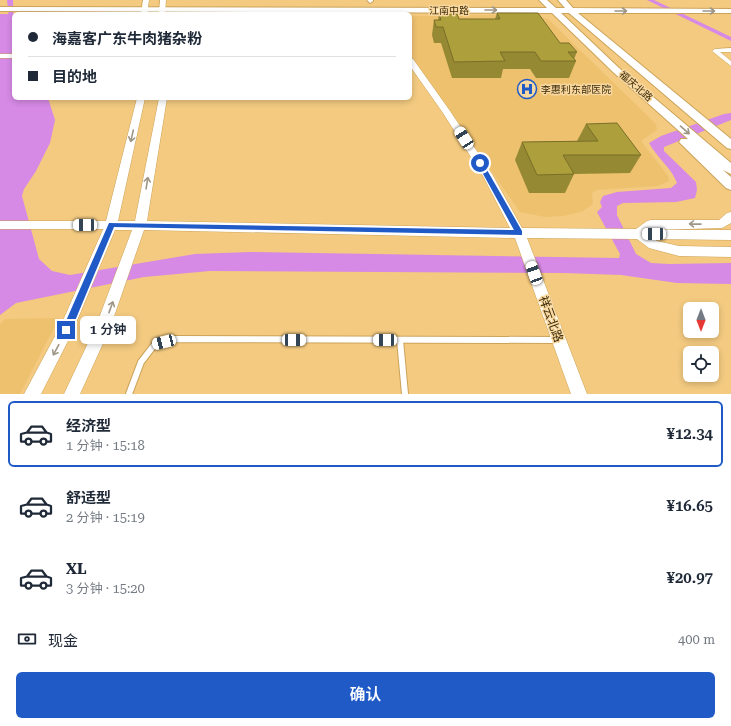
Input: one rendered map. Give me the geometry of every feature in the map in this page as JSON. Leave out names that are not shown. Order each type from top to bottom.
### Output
[{"type":"main road","points":[[144,1],[166,1]]},
{"type":"main road","name":"江南中路","points":[[541,1],[650,11],[731,12]]},
{"type":"main road","name":"福庆北路","points":[[541,1],[622,75],[731,170]]},
{"type":"main road","points":[[567,3],[594,22],[731,133]]},
{"type":"main road","points":[[567,3],[731,145]]},
{"type":"main road","name":"江南中路","points":[[0,9],[144,12],[553,11],[567,3]]},
{"type":"main road","points":[[553,11],[559,21],[571,34],[731,185]]},
{"type":"street","points":[[144,1],[144,12]]},
{"type":"street","points":[[161,12],[166,1]]},
{"type":"street","points":[[731,50],[714,51],[731,64]]},
{"type":"street","points":[[0,56],[12,56]]},
{"type":"street","name":"祥云北路","points":[[412,64],[447,113],[488,176],[519,233],[579,394]]},
{"type":"street","points":[[32,394],[66,330],[111,225],[141,100]]},
{"type":"street","points":[[72,394],[104,328],[140,225],[163,100]]},
{"type":"street","points":[[639,234],[651,224],[722,224],[731,216]]},
{"type":"street","points":[[0,225],[140,225],[519,233],[731,235]]},
{"type":"street","points":[[639,234],[653,245],[679,251],[731,252]]},
{"type":"lane","points":[[129,394],[141,362],[155,344],[172,339],[558,340]]},
{"type":"lane","points":[[400,340],[405,394]]},
{"type":"shaded area","points":[[0,14],[12,14],[12,100],[49,100],[55,120],[50,143],[36,171],[24,189],[22,196],[39,259],[52,271],[70,275],[195,254],[251,252],[619,258],[620,254],[597,212],[602,207],[600,202],[603,196],[617,192],[671,188],[677,183],[668,167],[649,143],[661,136],[724,114],[731,113],[731,120],[664,147],[664,151],[696,182],[697,190],[695,198],[676,202],[623,203],[617,206],[617,215],[636,254],[651,263],[731,263],[731,284],[677,283],[621,275],[564,273],[210,271],[144,277],[16,303],[0,315]]},
{"type":"shaded area","name":"李惠利东部医院","points":[[502,15],[535,16],[548,19],[656,124],[657,130],[641,141],[668,176],[669,181],[658,186],[597,190],[592,193],[593,204],[583,211],[564,216],[545,217],[520,212],[412,57],[412,16]]},
{"type":"shaded area","points":[[59,318],[20,394],[0,394],[0,324],[5,319]]},
{"type":"building","points":[[497,13],[538,13],[560,43],[569,43],[577,52],[568,52],[576,61],[541,61],[535,52],[500,52],[505,61],[454,62],[443,27],[436,27],[434,20],[441,20],[439,14],[457,14],[459,19],[500,19]]},
{"type":"building","points":[[617,123],[641,155],[563,155],[574,174],[537,175],[522,142],[598,141],[586,124]]},
{"type":"waterway","points":[[10,0],[12,26]]},
{"type":"waterway","points":[[650,0],[731,39]]},
{"type":"place","name":"李惠利东部医院","points":[[527,89]]},
{"type":"route","points":[[66,330],[111,225],[519,233],[480,163]]}]
